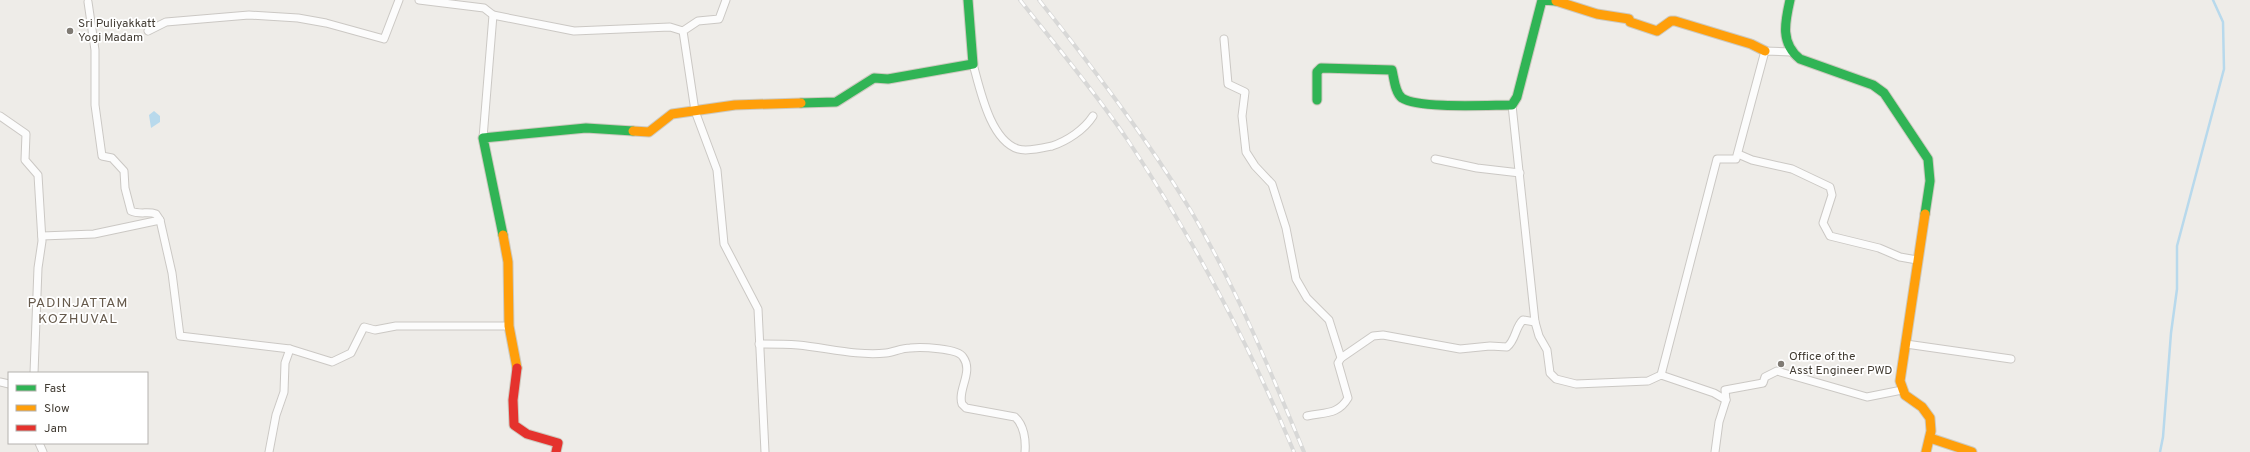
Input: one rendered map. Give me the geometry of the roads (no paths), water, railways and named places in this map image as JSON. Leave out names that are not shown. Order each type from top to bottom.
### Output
[{"type":"street","points":[[148,31],[166,22],[249,15],[298,18],[326,23],[384,39],[399,0]]},
{"type":"street","points":[[419,0],[484,8],[493,15],[574,31],[670,27],[683,31]]},
{"type":"street","points":[[683,31],[698,21],[719,19],[726,0]]},
{"type":"street","points":[[968,0],[973,64],[987,108],[996,130],[1004,142],[1020,150],[1044,148],[1062,143],[1088,125],[1093,116]]},
{"type":"street","points":[[1726,400],[1714,393],[1661,375],[1648,382],[1576,384],[1556,379],[1550,373],[1548,350],[1539,336],[1535,322],[1512,105],[1517,97],[1542,0],[1552,0],[1597,14],[1629,19],[1630,22],[1656,31],[1671,21],[1675,21],[1751,44],[1765,51],[1791,52]]},
{"type":"street","points":[[1790,0],[1785,28],[1786,41],[1791,52],[1800,59],[1873,85],[1884,93],[1928,159],[1930,181],[1900,380],[1902,390],[1905,395],[1926,408],[1929,414],[1930,438],[1926,452]]},
{"type":"street","points":[[88,2],[95,50],[95,105],[102,156],[112,158],[124,171],[124,188],[131,212],[139,214],[152,212],[156,214],[160,220],[172,273],[180,336],[290,348],[332,362],[351,353],[364,327],[375,330],[396,326],[509,326]]},
{"type":"street","points":[[493,15],[483,138],[508,262],[509,326],[517,364],[513,400],[514,425],[527,434],[558,443],[556,452]]},
{"type":"street","points":[[683,31],[694,111],[715,161],[724,244],[758,309],[764,452]]},
{"type":"street","points":[[1224,39],[1228,84],[1245,92],[1242,116],[1246,152],[1255,166],[1272,184],[1286,228],[1296,279],[1306,298],[1329,320],[1341,358]]},
{"type":"street","points":[[1661,375],[1717,159],[1736,159],[1765,51]]},
{"type":"street","points":[[483,138],[586,128],[650,132],[662,120],[672,114],[735,105],[836,102],[874,78],[888,79],[973,64]]},
{"type":"street","points":[[1317,100],[1317,72],[1321,68],[1375,69],[1392,70],[1397,91],[1402,98],[1418,104],[1512,105]]},
{"type":"street","points":[[0,116],[26,134],[25,160],[38,175],[42,236],[38,268],[34,372]]},
{"type":"street","points":[[1738,154],[1752,160],[1792,169],[1830,187],[1832,195],[1823,223],[1830,236],[1879,248],[1900,257],[1917,260]]},
{"type":"street","points":[[1435,159],[1477,168],[1520,173]]},
{"type":"street","points":[[42,236],[94,234],[160,220]]},
{"type":"street","points":[[1307,416],[1335,412],[1343,406],[1348,398],[1338,363],[1341,358],[1374,336],[1383,335],[1460,349],[1507,347],[1513,343],[1519,323],[1524,320],[1535,322]]},
{"type":"street","points":[[759,344],[799,345],[868,354],[886,353],[910,348],[956,351],[963,357],[966,365],[966,380],[961,395],[962,404],[966,408],[1015,416],[1019,421],[1026,440],[1025,452]]},
{"type":"street","points":[[1906,344],[2011,359]]},
{"type":"street","points":[[268,452],[276,415],[284,392],[285,363],[290,348]]},
{"type":"street","points":[[1716,452],[1720,422],[1726,400],[1725,390],[1763,383],[1765,377],[1777,371],[1867,397],[1902,390]]},
{"type":"street","points":[[1930,438],[1972,452]]},
{"type":"water","points":[[154,111],[160,116],[160,122],[151,128],[149,115]]},
{"type":"waterway","points":[[2160,452],[2163,437],[2171,333],[2177,289],[2177,246],[2224,69],[2223,22],[2213,0]]},
{"type":"railway","points":[[1020,0],[1103,106],[1153,179],[1219,293],[1277,412],[1294,452]]},
{"type":"railway","points":[[1039,0],[1118,103],[1156,156],[1191,211],[1238,299],[1304,452]]},
{"type":"place","name":"Sri Puliyakkatt Yogi Madam","points":[[70,31]]},
{"type":"place","name":"Office of the Asst Engineer PWD","points":[[1781,364]]},
{"type":"district","name":"PADINJATTAM KOZHUVAL","points":[[78,312]]}]
